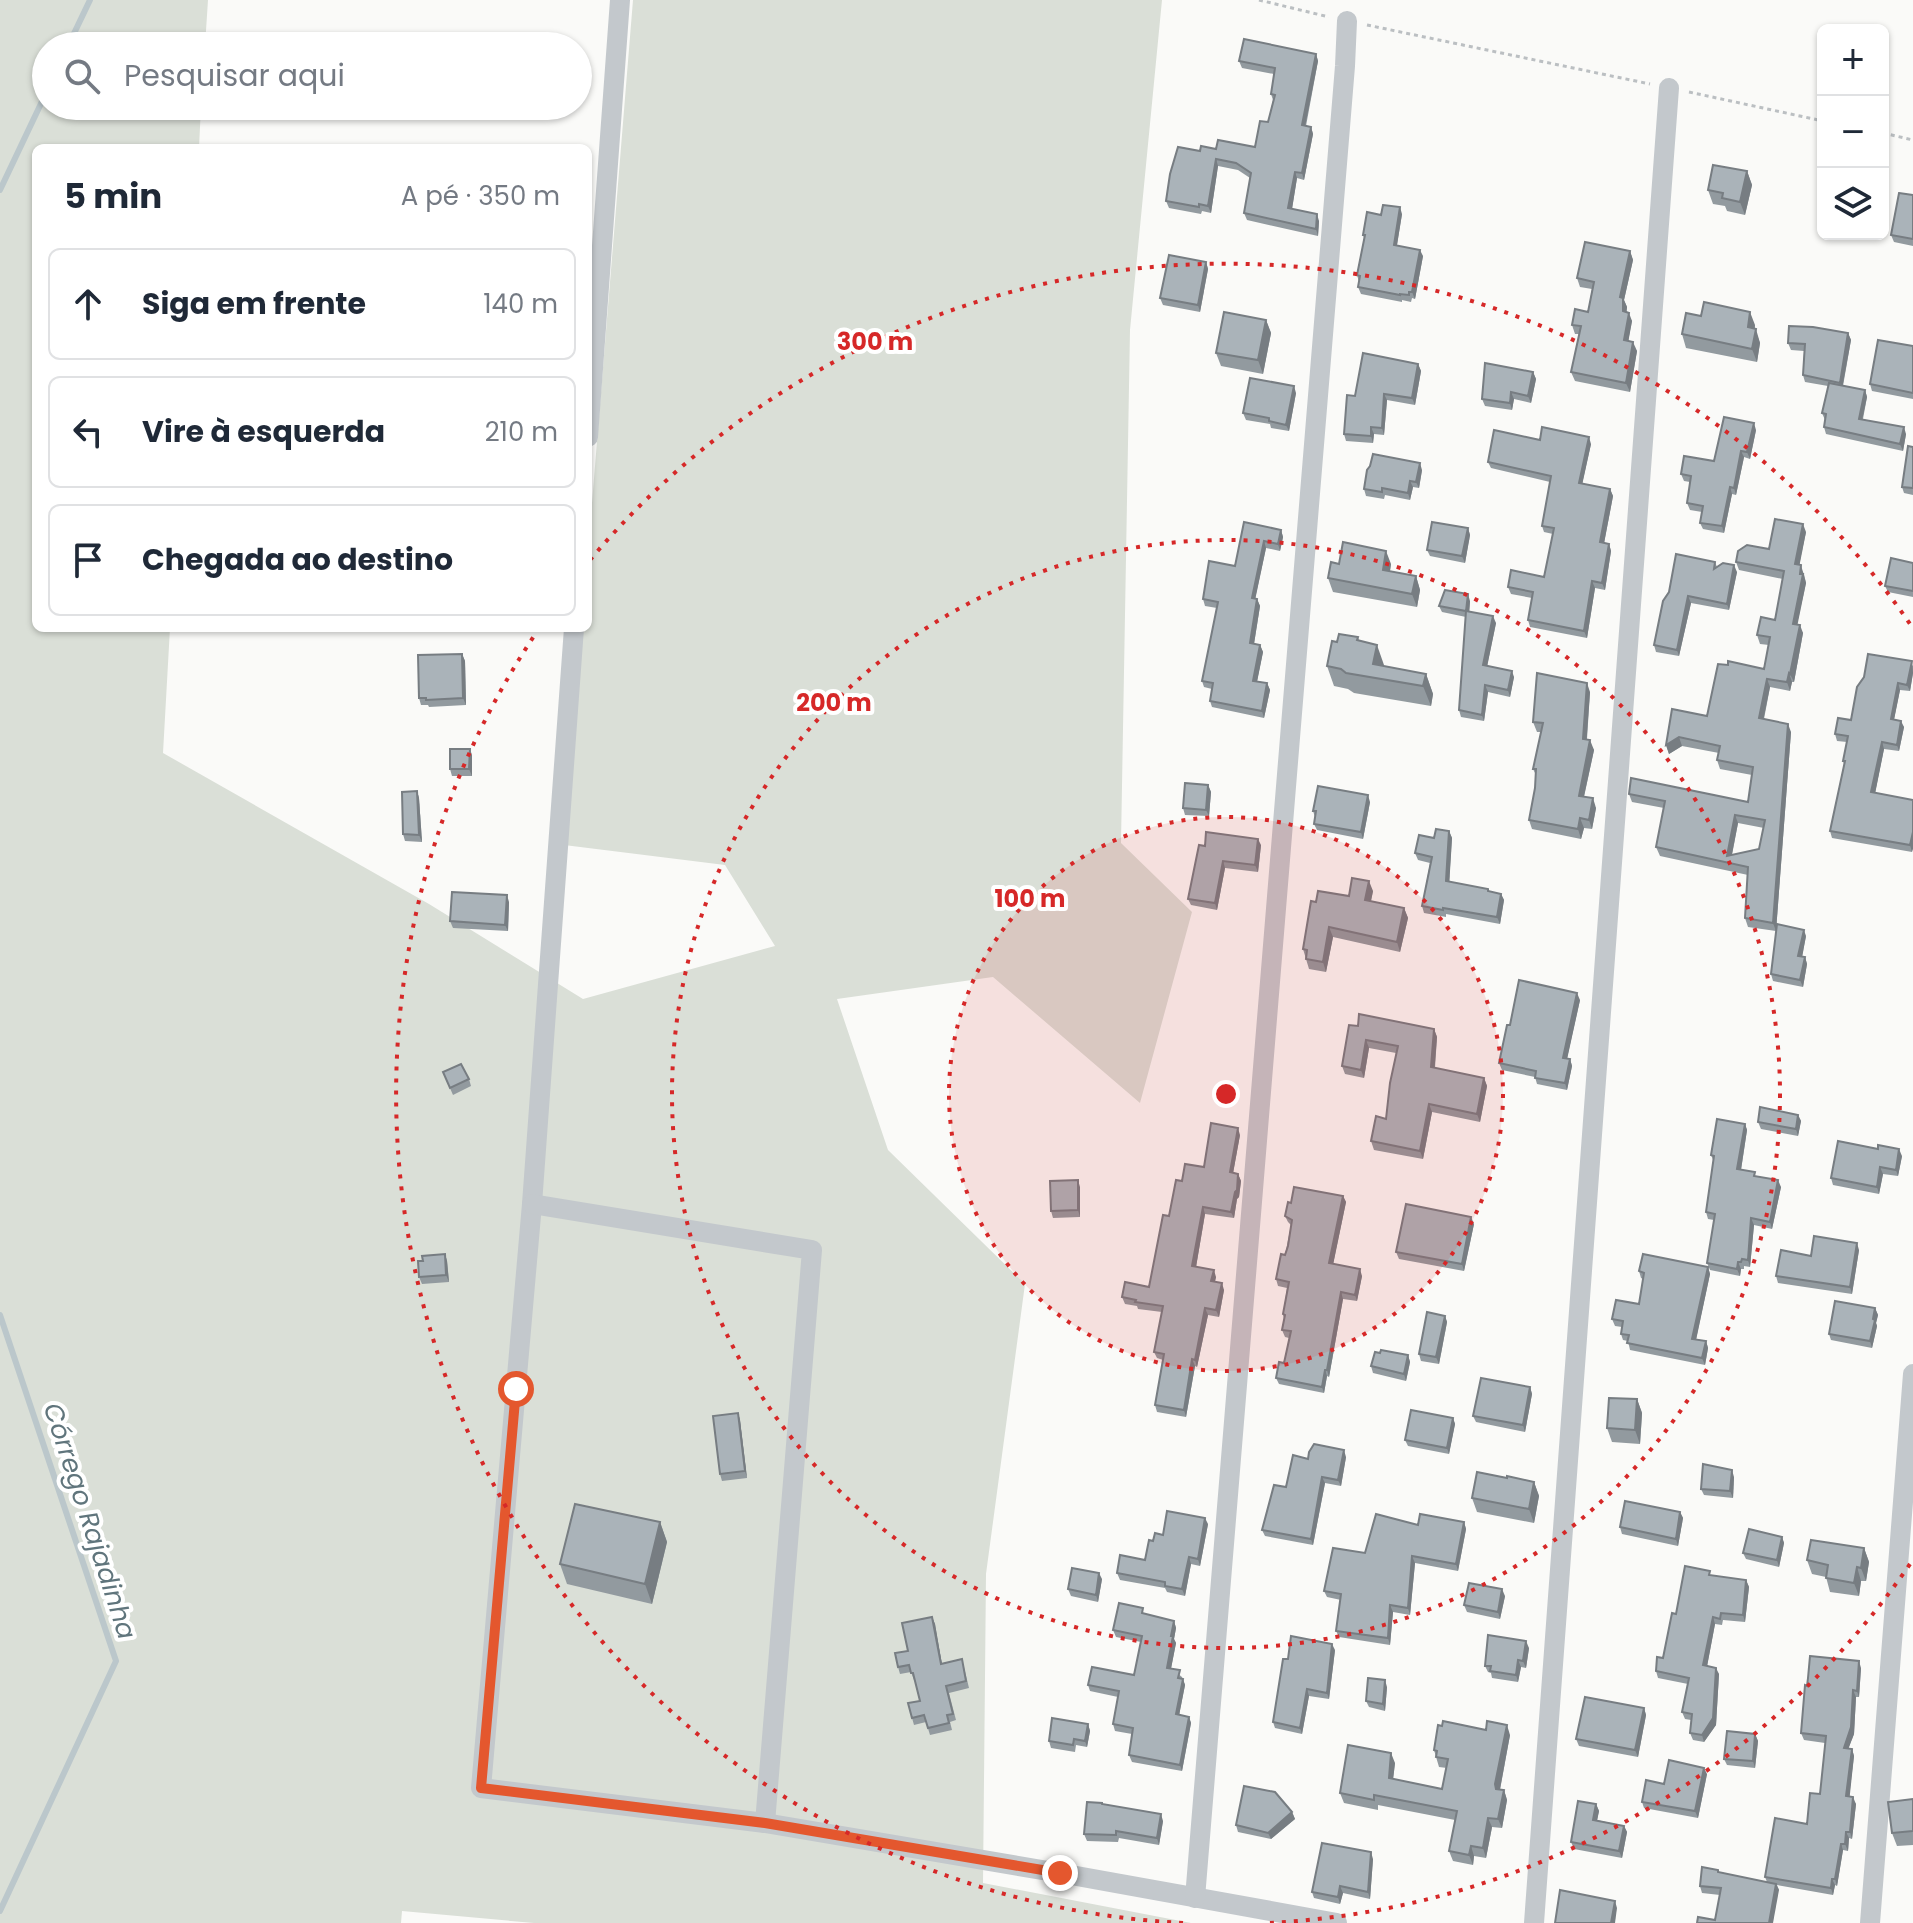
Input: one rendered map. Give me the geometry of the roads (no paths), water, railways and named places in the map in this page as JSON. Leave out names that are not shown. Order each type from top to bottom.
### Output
[{"type":"street","points":[[592,382],[620,0]]},
{"type":"street","points":[[1195,1898],[1347,21]]},
{"type":"street","points":[[1534,1923],[1669,88]]},
{"type":"street","points":[[574,632],[532,1204],[481,1788],[765,1823],[1337,1923]]},
{"type":"street","points":[[532,1204],[812,1250],[765,1823]]},
{"type":"street","points":[[1870,1923],[1913,1374]]},
{"type":"waterway","name":"Córrego Rajadinha","points":[[75,32],[90,0]]},
{"type":"waterway","name":"Córrego Rajadinha","points":[[0,190],[33,120]]},
{"type":"waterway","name":"Córrego Rajadinha","points":[[0,1315],[116,1661],[0,1911]]}]
